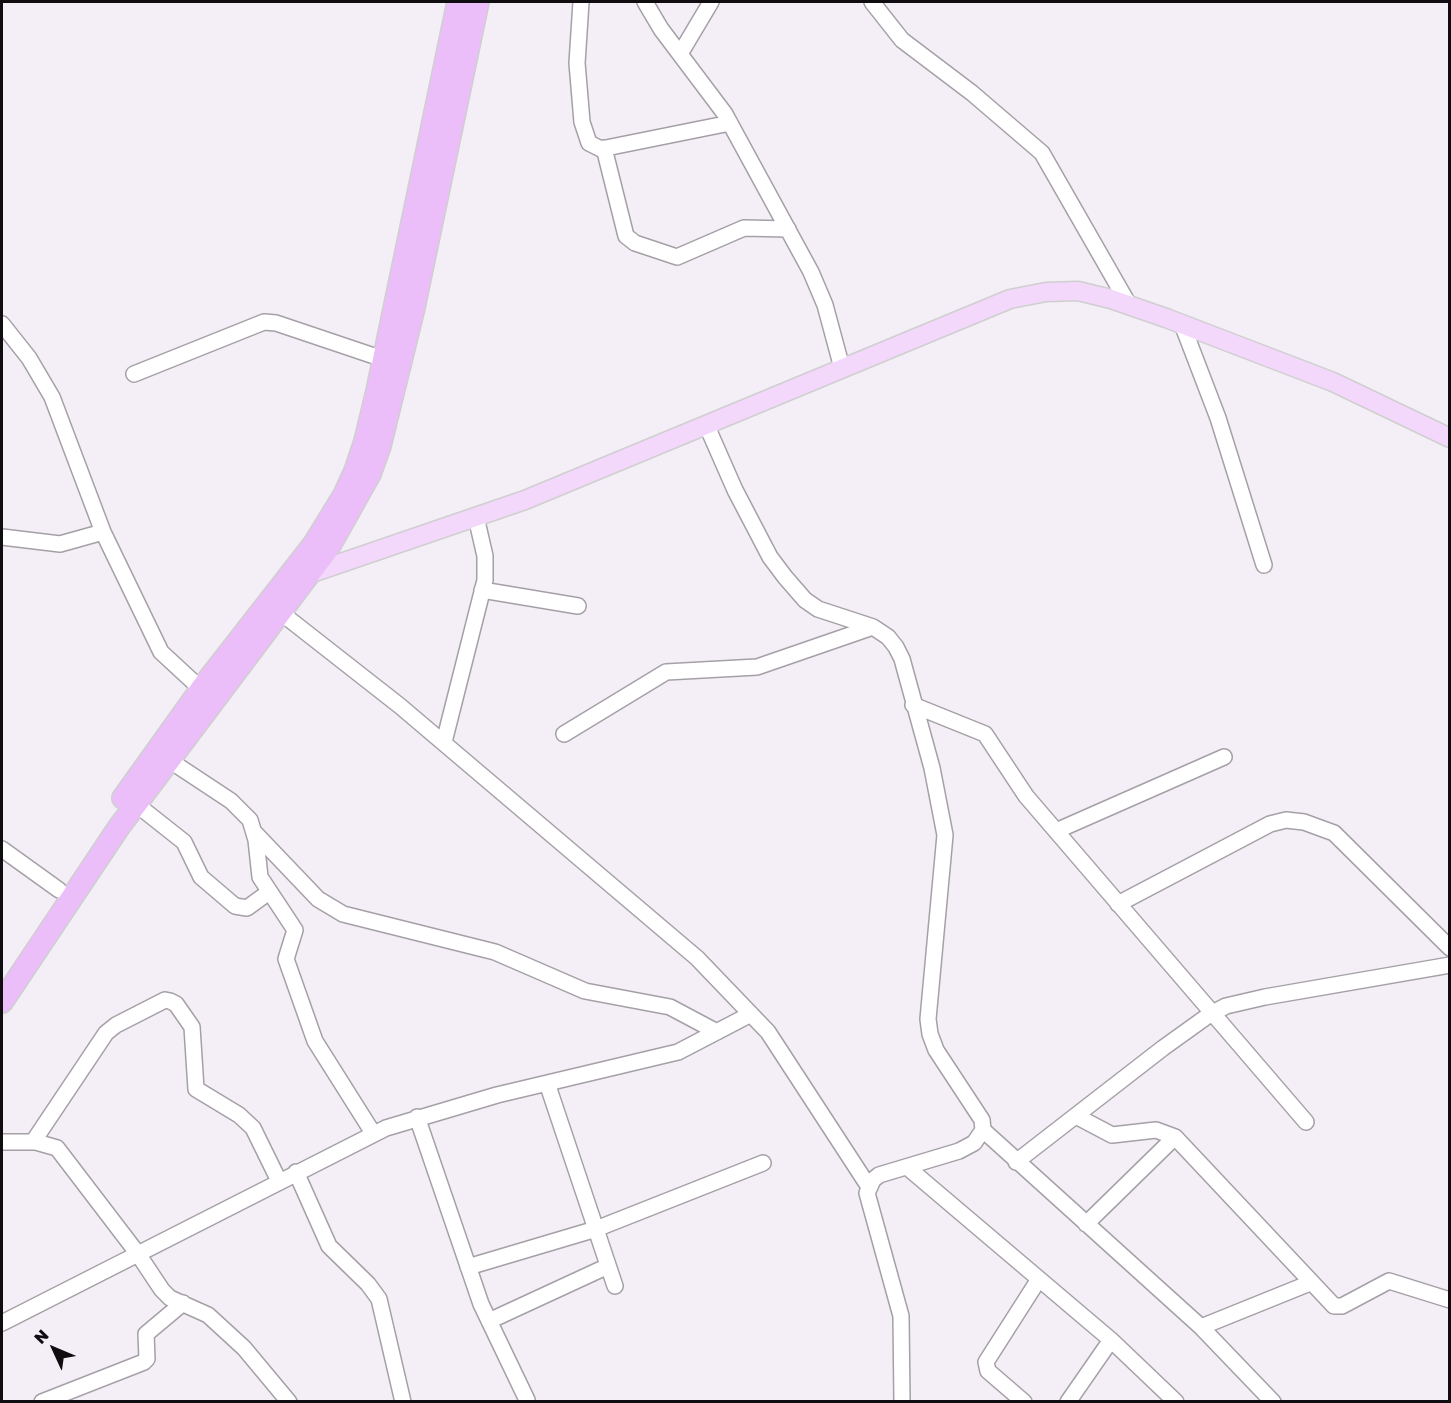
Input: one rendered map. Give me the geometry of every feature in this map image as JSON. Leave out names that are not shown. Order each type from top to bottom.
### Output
[{"type":"highway","points":[[2,977],[59,890],[201,689],[287,580],[328,522],[355,471],[365,441],[458,2]]},
{"type":"highway","points":[[2,1002],[136,804],[309,575],[358,500],[380,446],[413,312],[478,2]]},
{"type":"main road","points":[[287,580],[309,575],[525,500],[1010,299],[1046,292],[1078,291],[1129,305],[1182,324],[1333,382],[1449,438]]},
{"type":"street","points":[[581,2],[577,63],[582,122],[589,143],[597,148],[604,148],[730,123]]},
{"type":"street","points":[[645,2],[730,123],[788,229],[825,305],[842,368]]},
{"type":"street","points":[[680,54],[711,2]]},
{"type":"street","points":[[872,2],[902,40],[972,93],[1042,153],[1129,305]]},
{"type":"street","points":[[604,148],[626,236],[635,243],[677,257],[744,228],[788,229]]},
{"type":"street","points":[[134,374],[264,322],[276,322],[383,359]]},
{"type":"street","points":[[2,324],[28,358],[52,397],[103,532],[161,652],[201,689]]},
{"type":"street","points":[[1182,324],[1218,418],[1264,565]]},
{"type":"street","points":[[706,424],[735,490],[770,557],[785,577],[805,600],[818,609],[873,627],[888,637],[902,659],[932,768],[945,836],[928,1019],[930,1034],[936,1050],[982,1120],[983,1130],[1201,1327],[1273,1401]]},
{"type":"street","points":[[444,742],[482,590],[486,556],[476,517]]},
{"type":"street","points":[[2,537],[60,544],[103,532]]},
{"type":"street","points":[[482,590],[578,606]]},
{"type":"street","points":[[280,612],[444,742],[697,958],[768,1032],[869,1187]]},
{"type":"street","points":[[564,734],[666,672],[757,667],[873,627]]},
{"type":"street","points":[[913,705],[985,734],[1021,790],[1306,1122]]},
{"type":"street","points":[[1056,831],[1224,757]]},
{"type":"street","points":[[169,760],[241,809],[254,832],[318,898],[343,914],[495,952],[585,991],[670,1007],[717,1032]]},
{"type":"street","points":[[136,804],[184,842],[201,877],[235,906],[247,908],[269,892]]},
{"type":"street","points":[[1118,904],[1262,828],[1286,820],[1304,822],[1334,833],[1449,948]]},
{"type":"street","points":[[254,832],[260,877],[295,930],[286,959],[315,1041],[373,1133]]},
{"type":"street","points":[[2,849],[59,890]]},
{"type":"street","points":[[1016,1162],[1212,1013],[1226,1006],[1449,965]]},
{"type":"street","points":[[33,1142],[106,1033],[155,1005],[170,1000],[176,1004],[192,1027],[196,1089],[239,1115],[254,1128],[279,1181]]},
{"type":"street","points":[[2,1323],[373,1133],[417,1117],[547,1083],[678,1053],[751,1014]]},
{"type":"street","points":[[547,1083],[615,1286]]},
{"type":"street","points":[[1076,1116],[1112,1135],[1156,1130],[1175,1137],[1334,1306],[1342,1306],[1381,1283],[1389,1281],[1449,1299]]},
{"type":"street","points":[[417,1117],[468,1267],[489,1321],[527,1400]]},
{"type":"street","points":[[902,1401],[901,1316],[868,1204],[869,1187],[879,1174],[959,1151],[974,1143],[983,1130]]},
{"type":"street","points":[[1086,1224],[1175,1137]]},
{"type":"street","points":[[2,1142],[33,1142],[57,1148],[138,1254],[162,1290],[170,1298],[208,1315],[244,1348],[289,1401]]},
{"type":"street","points":[[468,1267],[596,1229],[763,1163]]},
{"type":"street","points":[[907,1167],[1111,1340],[1159,1396],[1176,1401]]},
{"type":"street","points":[[296,1172],[329,1246],[368,1284],[379,1299],[403,1401]]},
{"type":"street","points":[[489,1321],[608,1266]]},
{"type":"street","points":[[1024,1401],[988,1371],[986,1362],[1039,1279]]},
{"type":"street","points":[[1201,1327],[1310,1283]]},
{"type":"street","points":[[42,1401],[144,1362],[147,1359],[144,1336],[183,1303]]},
{"type":"street","points":[[1068,1401],[1111,1340]]}]
